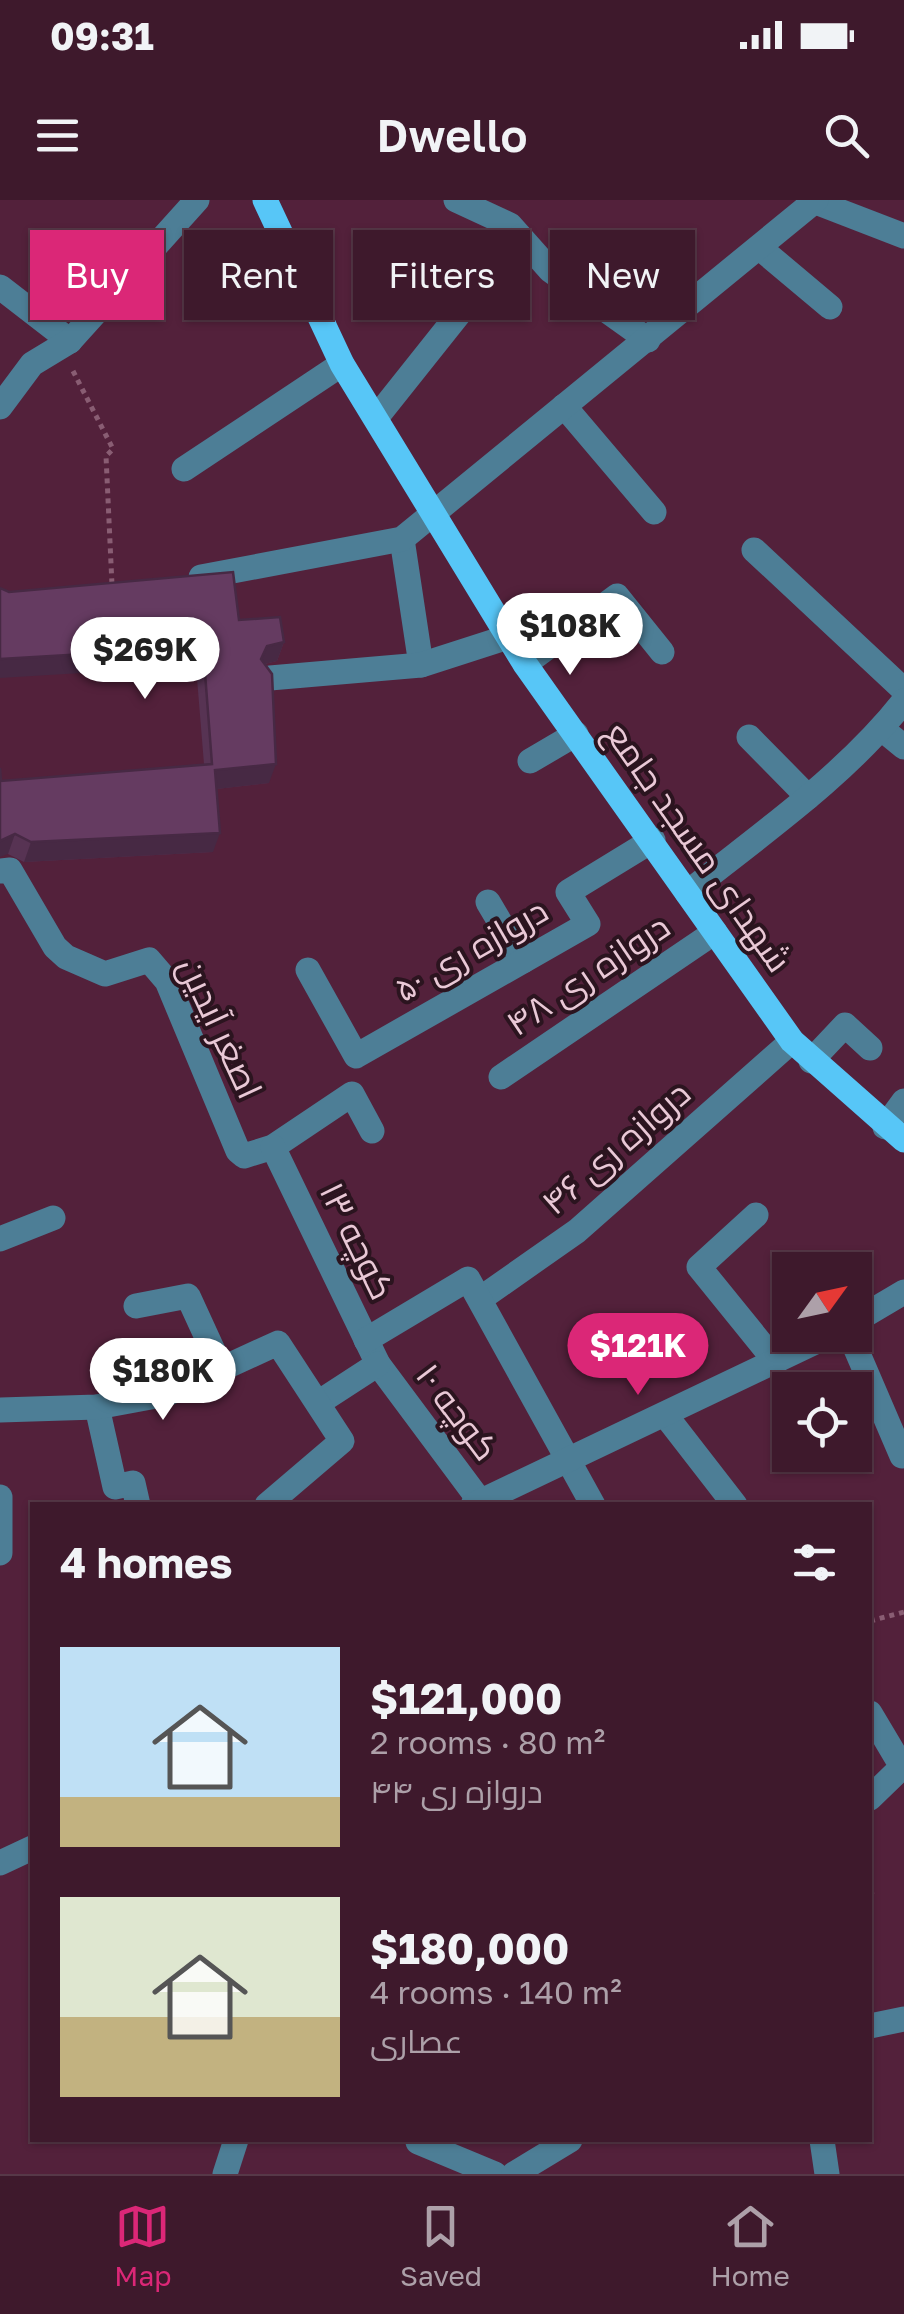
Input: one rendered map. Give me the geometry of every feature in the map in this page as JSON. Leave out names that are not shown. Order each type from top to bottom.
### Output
[{"type":"main road","name":"شهدای مسجد جامع","points":[[265,200],[342,364],[508,638],[792,1041],[895,1134]]},
{"type":"street","points":[[0,406],[32,364],[70,341],[197,200]]},
{"type":"street","points":[[456,200],[514,230]]},
{"type":"street","points":[[167,580],[223,575],[402,539],[816,201],[904,236]]},
{"type":"street","points":[[530,248],[550,270],[648,340]]},
{"type":"street","points":[[761,248],[830,306]]},
{"type":"street","points":[[0,286],[70,341]]},
{"type":"street","points":[[376,418],[454,320]]},
{"type":"street","points":[[184,469],[342,364]]},
{"type":"street","points":[[564,406],[654,512]]},
{"type":"street","points":[[402,539],[421,666]]},
{"type":"street","points":[[754,550],[904,690]]},
{"type":"street","points":[[526,664],[617,596],[662,652]]},
{"type":"street","points":[[270,678],[421,666],[508,638]]},
{"type":"street","points":[[688,893],[808,796],[882,729],[904,701]]},
{"type":"street","points":[[882,729],[904,747]]},
{"type":"street","points":[[530,761],[576,734]]},
{"type":"street","points":[[748,736],[808,796]]},
{"type":"street","name":"دروازه ری ۵۰","points":[[308,970],[356,1056],[588,924],[568,892],[652,840]]},
{"type":"street","name":"اصغر آیدین","points":[[0,870],[10,870],[55,947],[66,957],[106,974],[149,960],[167,981],[238,1151],[251,1157],[274,1148],[352,1094],[372,1131]]},
{"type":"street","points":[[488,902],[522,961]]},
{"type":"street","name":"دروازه ری ۴۸","points":[[500,1077],[714,932]]},
{"type":"street","points":[[810,1061],[844,1025],[870,1048]]},
{"type":"street","name":"دروازه ری ۴۶","points":[[366,1340],[474,1289],[577,1231],[792,1041]]},
{"type":"street","points":[[895,1134],[904,1101]]},
{"type":"street","name":"کوچه ۱۳","points":[[274,1148],[378,1364]]},
{"type":"street","points":[[756,1215],[699,1267],[776,1362]]},
{"type":"street","points":[[0,1239],[53,1218]]},
{"type":"street","points":[[474,1289],[592,1502]]},
{"type":"street","points":[[872,1311],[904,1292]]},
{"type":"street","points":[[136,1306],[188,1296],[221,1368]]},
{"type":"street","points":[[0,1410],[97,1407],[167,1394],[278,1343],[342,1440],[270,1502]]},
{"type":"street","points":[[478,1502],[796,1352]]},
{"type":"street","points":[[857,1352],[902,1456]]},
{"type":"street","points":[[318,1403],[378,1364]]},
{"type":"street","name":"کوچه ۱۰","points":[[378,1364],[475,1502]]},
{"type":"street","points":[[97,1407],[115,1487],[133,1483],[137,1502]]},
{"type":"street","points":[[666,1416],[733,1502]]},
{"type":"street","points":[[0,1497],[0,1553]]},
{"type":"street","points":[[872,1717],[902,1767],[872,1796]]},
{"type":"street","points":[[0,1863],[30,1849]]},
{"type":"street","points":[[872,2026],[904,2019]]},
{"type":"street","points":[[226,2174],[235,2142]]},
{"type":"street","points":[[418,2142],[495,2174]]},
{"type":"street","points":[[514,2174],[567,2142]]},
{"type":"street","points":[[822,2142],[826,2174]]},
{"type":"path","points":[[70,341],[70,364],[113,449],[106,456],[112,585]]},
{"type":"path","points":[[872,1620],[904,1612]]},
{"type":"building","points":[[233,572],[239,620],[280,617],[284,642],[267,646],[261,659],[272,674],[276,764],[215,770],[220,833],[31,842],[15,834],[0,841],[0,768],[1,781],[212,764],[203,647],[0,659],[0,588],[9,592]]}]
